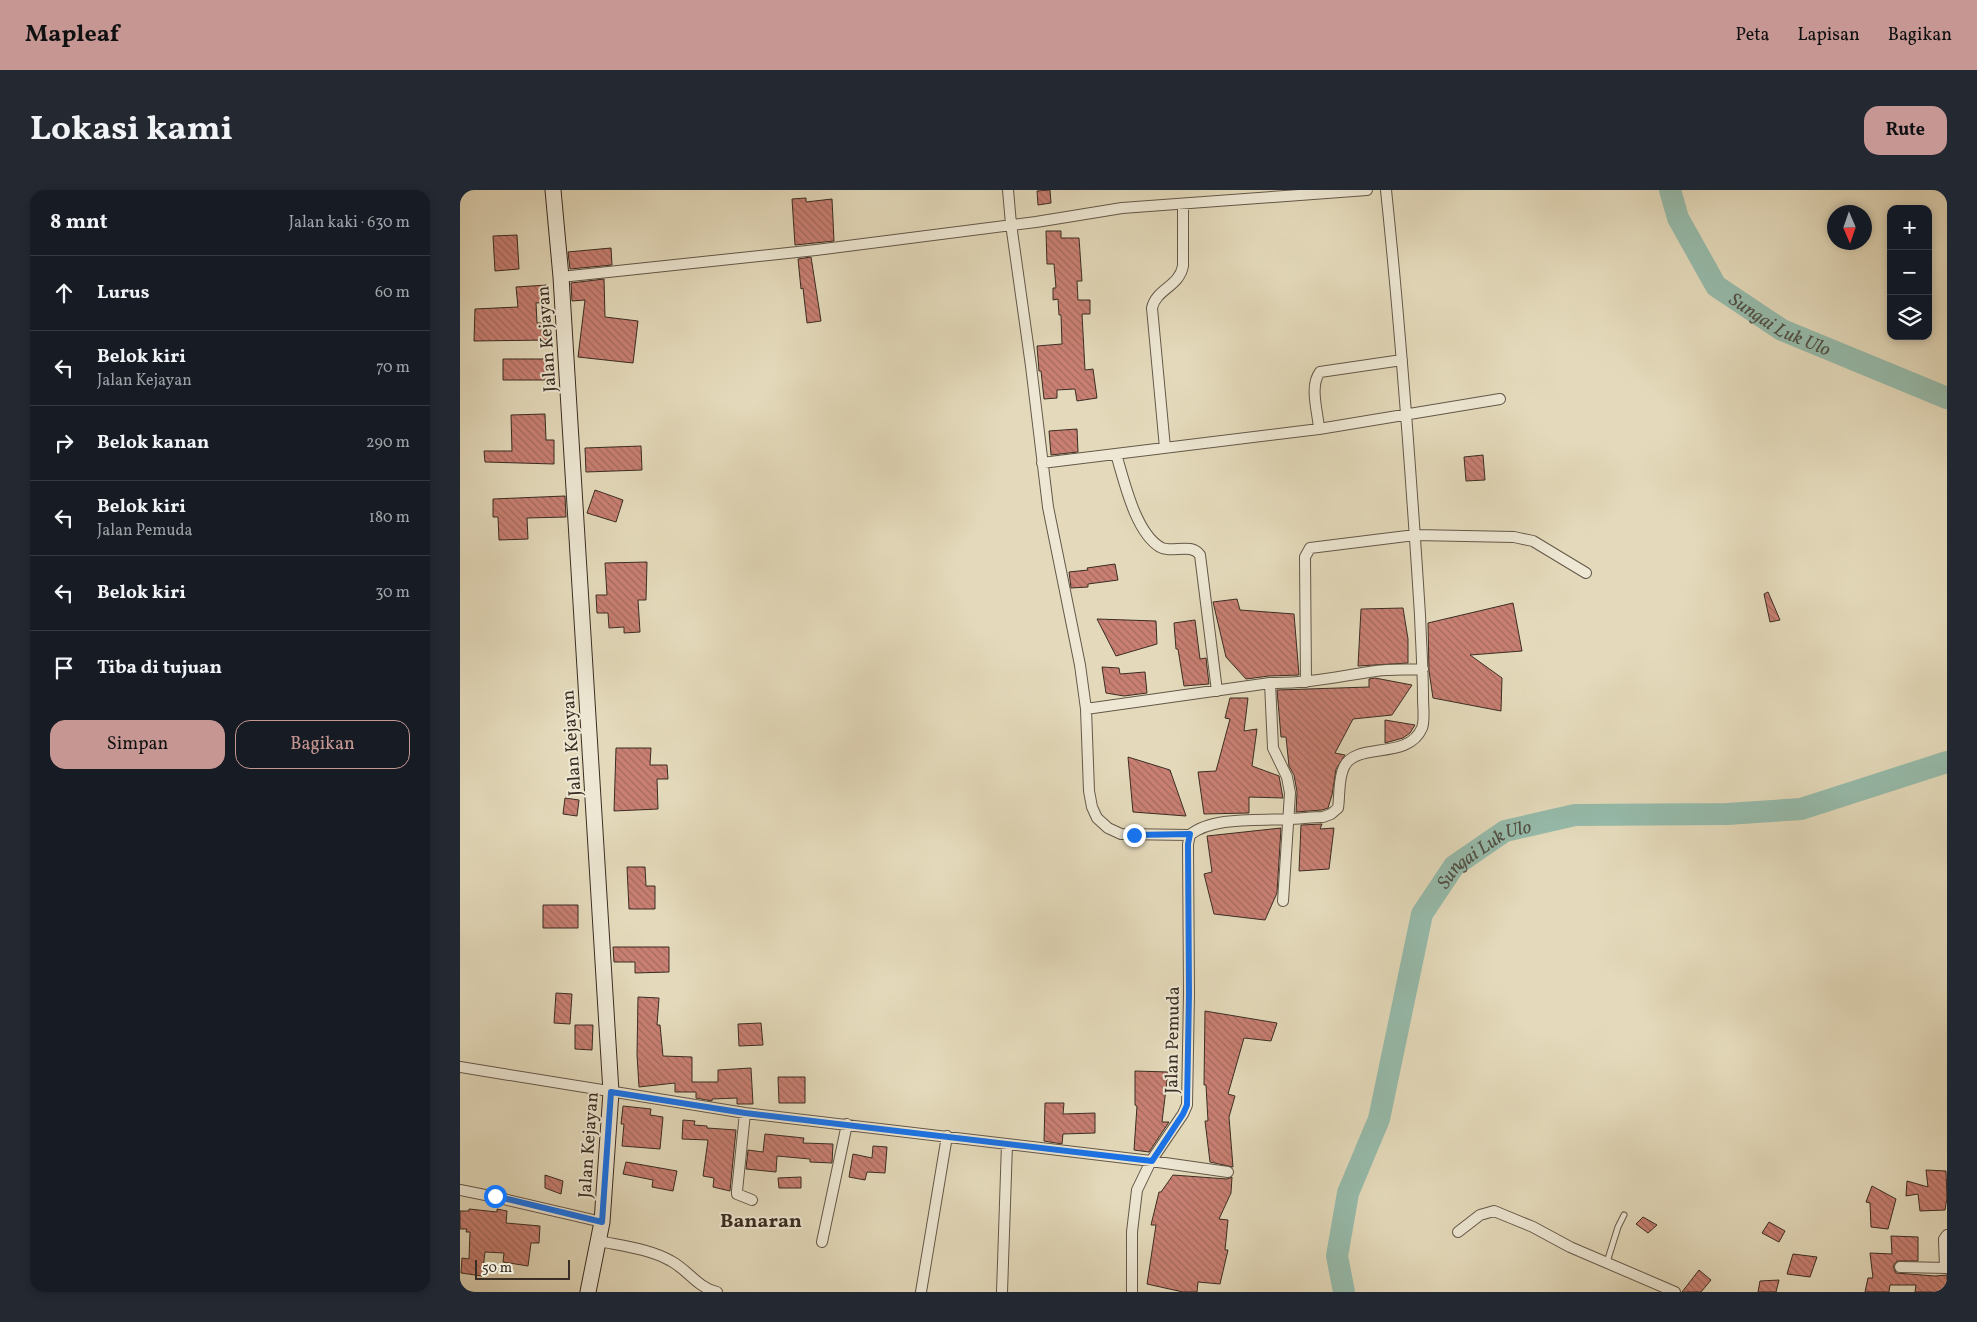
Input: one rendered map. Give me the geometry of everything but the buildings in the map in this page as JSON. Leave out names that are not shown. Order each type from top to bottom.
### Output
[{"type":"main road","name":"Jalan Kejayan","points":[[553,190],[561,277],[611,1092],[602,1222],[588,1292]]},
{"type":"street","points":[[1008,190],[1048,507],[1072,619],[1086,709],[1089,791],[1097,818],[1108,828],[1121,834],[1190,834],[1203,826],[1215,824],[1256,819],[1322,817],[1338,808],[1340,781],[1344,766],[1350,760],[1358,755],[1391,750],[1406,745],[1422,729],[1424,718],[1423,669],[1407,413],[1386,190]]},
{"type":"street","points":[[561,277],[816,250],[1036,222],[1122,208],[1367,190]]},
{"type":"street","points":[[1165,448],[1152,308],[1154,300],[1181,274],[1183,204]]},
{"type":"street","points":[[1319,428],[1315,378],[1320,372],[1402,360]]},
{"type":"street","points":[[1042,464],[1319,428],[1500,399]]},
{"type":"street","points":[[1116,454],[1130,504],[1153,542],[1160,548],[1171,550],[1191,549],[1200,554],[1218,692]]},
{"type":"street","points":[[1306,682],[1305,557],[1310,548],[1415,535],[1514,537],[1533,542],[1586,573]]},
{"type":"street","points":[[1086,709],[1218,692],[1270,683],[1306,682],[1378,671],[1423,669]]},
{"type":"street","points":[[1270,683],[1273,748],[1289,784],[1282,901]]},
{"type":"street","name":"Jalan Pemuda","points":[[1132,1292],[1132,1240],[1137,1190],[1152,1161],[1187,1105],[1189,994],[1188,844],[1190,834]]},
{"type":"street","points":[[460,1067],[745,1113],[1152,1161],[1228,1172]]},
{"type":"street","points":[[745,1113],[737,1194],[752,1200]]},
{"type":"street","points":[[822,1242],[848,1124]]},
{"type":"street","points":[[921,1292],[946,1136]]},
{"type":"street","points":[[1002,1292],[1007,1144]]},
{"type":"street","points":[[460,1190],[495,1196],[602,1222]]},
{"type":"street","points":[[1458,1232],[1480,1215],[1494,1211],[1533,1227],[1570,1247],[1676,1292]]},
{"type":"street","points":[[1900,1267],[1946,1268],[1944,1238],[1947,1235]]},
{"type":"street","points":[[599,1241],[660,1256],[684,1269],[702,1286],[716,1292]]},
{"type":"lane","points":[[1608,1262],[1618,1227],[1624,1215]]},
{"type":"waterway","name":"Sungai Luk Ulo","points":[[1670,190],[1678,218],[1716,286],[1782,330],[1947,398]]},
{"type":"waterway","name":"Sungai Luk Ulo","points":[[1344,1292],[1337,1256],[1348,1193],[1379,1119],[1422,914],[1454,866],[1505,831],[1575,815],[1727,814],[1801,809],[1947,762]]},
{"type":"district","name":"Banaran","points":[[761,1220]]},
{"type":"route","points":[[495,1196],[602,1222],[611,1092],[745,1113],[1152,1161],[1187,1105],[1189,994],[1188,844],[1190,834],[1134,835]]}]
